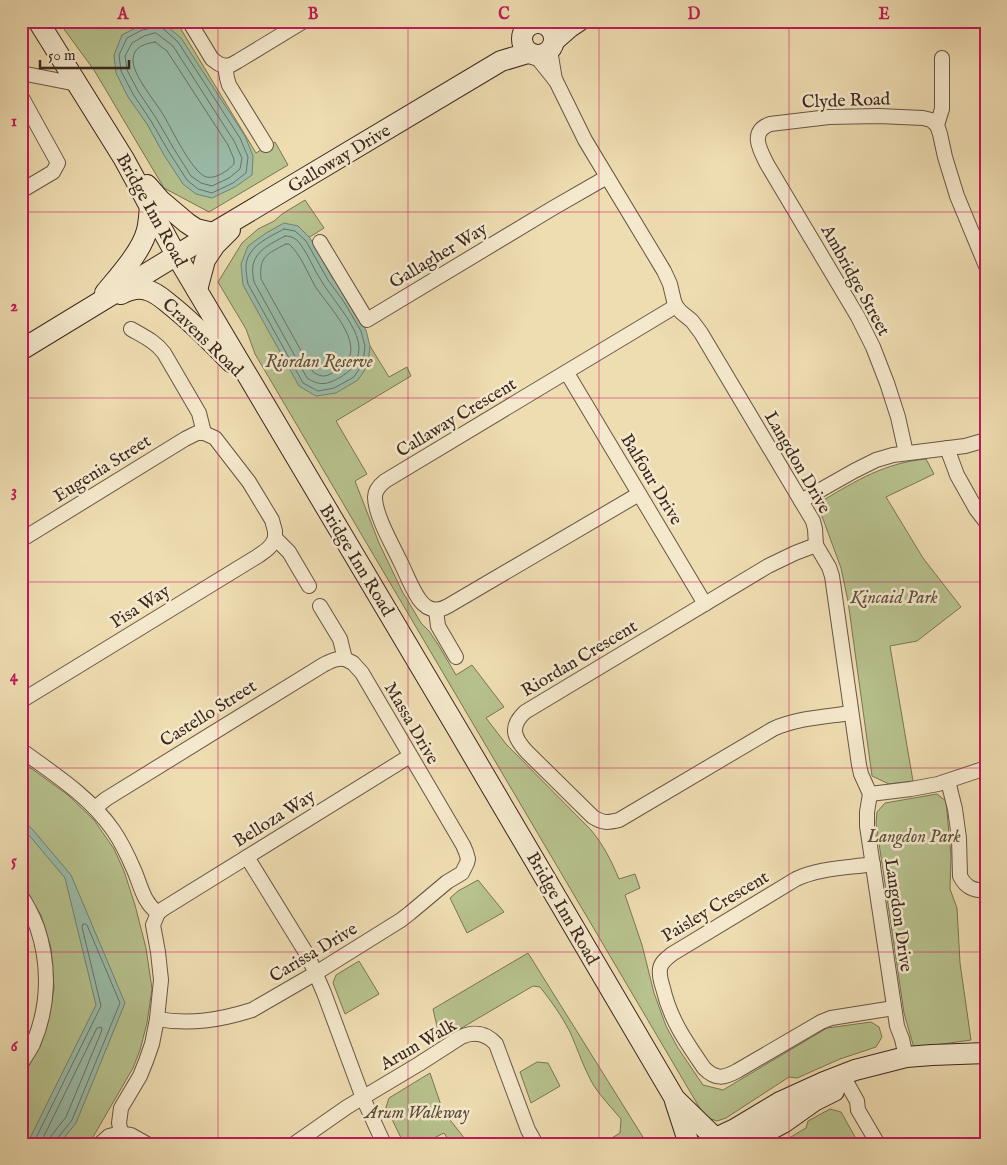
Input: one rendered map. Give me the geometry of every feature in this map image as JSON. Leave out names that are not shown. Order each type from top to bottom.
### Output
[{"type":"main road","name":"Bridge Inn Road","points":[[38,21],[124,159],[176,255],[675,1099],[718,1140]]},
{"type":"main road","points":[[537,35],[573,21]]},
{"type":"main road","name":"Galloway Drive","points":[[176,255],[501,61],[537,35],[570,27],[579,21]]},
{"type":"main road","points":[[124,159],[161,200],[187,223],[196,229],[213,233]]},
{"type":"main road","name":"Cravens Road","points":[[94,306],[123,271],[141,245],[148,229],[150,207]]},
{"type":"main road","points":[[197,290],[205,260],[215,245],[251,210]]},
{"type":"main road","name":"Cravens Road","points":[[21,350],[176,255]]},
{"type":"main road","name":"Cravens Road","points":[[94,306],[129,290],[140,288],[157,294],[208,338],[253,386]]},
{"type":"main road","points":[[695,1144],[708,1137],[718,1140],[780,1102],[842,1083],[902,1061],[951,1054],[986,1053]]},
{"type":"main road","points":[[743,1144],[783,1123],[842,1083]]},
{"type":"main road","name":"Bridge Inn Road","points":[[675,1099],[689,1144]]},
{"type":"street","points":[[189,21],[212,59],[225,66],[232,65],[304,21]]},
{"type":"street","points":[[537,35],[577,125],[668,278],[676,306]]},
{"type":"street","points":[[942,58],[942,109],[937,125],[957,196],[986,266]]},
{"type":"street","points":[[225,66],[229,85],[266,145]]},
{"type":"street","points":[[21,73],[77,84]]},
{"type":"street","points":[[21,96],[58,163],[52,172],[21,191]]},
{"type":"street","name":"Clyde Road","points":[[758,132],[770,124],[829,117],[879,116],[923,118],[931,120],[937,125]]},
{"type":"street","name":"Ambridge Street","points":[[758,132],[760,150],[767,164],[854,310],[873,347],[898,417],[906,453]]},
{"type":"street","name":"Gallagher Way","points":[[320,242],[367,320],[607,177]]},
{"type":"street","name":"Callaway Crescent","points":[[436,610],[426,607],[419,600],[389,537],[376,505],[375,494],[380,486],[385,481],[676,306]]},
{"type":"street","name":"Langdon Drive","points":[[676,306],[692,321],[701,333],[813,521],[816,546],[825,559],[832,576],[859,765],[870,794],[867,826],[894,1008],[895,1040],[902,1061]]},
{"type":"street","points":[[131,329],[153,341],[164,353],[199,413],[204,432],[215,438],[249,482],[272,520],[275,538],[289,552],[309,586]]},
{"type":"street","name":"Balfour Drive","points":[[567,372],[705,604]]},
{"type":"street","name":"Eugenia Street","points":[[21,540],[185,438],[204,432]]},
{"type":"street","points":[[801,501],[876,460],[893,455],[965,446],[986,440]]},
{"type":"street","points":[[947,448],[957,475],[976,509],[986,522]]},
{"type":"street","points":[[456,657],[438,626],[436,610],[448,606],[639,494]]},
{"type":"street","name":"Pisa Way","points":[[21,702],[258,556],[269,548],[275,538]]},
{"type":"street","name":"Riordan Crescent","points":[[816,546],[768,566],[525,712],[514,727],[519,743],[593,817],[601,822],[610,822],[618,820],[785,723],[851,714]]},
{"type":"street","name":"Massa Drive","points":[[320,606],[340,638],[345,658],[353,663],[362,673],[463,845],[468,858],[467,863]]},
{"type":"street","name":"Castello Street","points":[[95,808],[114,794],[324,665],[333,660],[345,658]]},
{"type":"street","points":[[21,750],[76,790],[95,808],[121,842],[136,873],[144,896],[151,908],[158,913],[153,925],[161,980],[157,1019],[152,1044],[140,1076],[121,1108],[119,1123],[121,1133]]},
{"type":"street","name":"Belloza Way","points":[[158,913],[410,756]]},
{"type":"street","points":[[870,794],[911,789],[948,781],[986,768]]},
{"type":"street","points":[[948,781],[955,809],[959,838],[960,876],[968,887],[986,891]]},
{"type":"street","points":[[247,857],[303,948],[316,973],[362,1098],[384,1144]]},
{"type":"street","name":"Carissa Drive","points":[[157,1019],[185,1022],[226,1018],[252,1010],[316,973],[400,920],[462,872],[467,863]]},
{"type":"street","name":"Paisley Crescent","points":[[873,864],[816,872],[796,879],[672,954],[664,960],[660,968],[660,978],[671,1015],[681,1034],[708,1073],[721,1078],[730,1075],[821,1022],[831,1018],[894,1008]]},
{"type":"street","points":[[21,896],[33,916],[40,937],[45,959],[47,984],[44,1010],[39,1028],[21,1064]]},
{"type":"street","name":"Arum Walk","points":[[294,1144],[347,1107],[467,1034],[487,1036],[496,1044],[528,1130],[536,1144]]},
{"type":"street","points":[[842,1083],[857,1101],[858,1110],[878,1144]]},
{"type":"street","points":[[100,1144],[109,1136],[121,1133],[131,1135],[146,1144]]},
{"type":"green space","points":[[58,21],[88,21],[90,24],[95,21],[176,21],[256,153],[275,142],[288,165],[209,212],[164,188],[94,70]]},
{"type":"green space","name":"Riordan Reserve","points":[[305,200],[324,228],[305,240],[389,377],[407,367],[411,376],[336,421],[367,474],[355,481],[379,543],[402,591],[456,675],[472,665],[504,707],[486,718],[506,744],[591,830],[607,853],[619,879],[635,874],[640,888],[625,895],[642,945],[654,993],[666,1026],[678,1048],[703,1085],[723,1090],[827,1028],[871,1022],[879,1027],[882,1037],[876,1047],[840,1059],[797,1078],[789,1077],[726,1118],[717,1121],[705,1117],[255,354],[246,329],[218,282],[242,243],[258,229],[274,221]]},
{"type":"green space","name":"Kincaid Park","points":[[926,459],[934,474],[886,497],[923,558],[961,607],[917,641],[890,646],[913,781],[889,784],[872,776],[848,601],[841,568],[819,508],[822,501],[872,474],[897,464]]},
{"type":"green space","points":[[21,761],[68,795],[94,820],[114,849],[124,871],[135,905],[146,948],[152,989],[147,1023],[140,1050],[133,1068],[89,1144],[21,1144],[21,1076],[32,1059],[47,1026],[54,988],[51,948],[41,915],[21,884]]},
{"type":"green space","name":"Langdon Park","points":[[937,794],[946,801],[951,856],[950,889],[957,908],[960,963],[971,1040],[914,1048],[904,1013],[876,823],[877,812],[885,803]]},
{"type":"green space","points":[[478,880],[504,912],[467,933],[450,898],[458,891]]},
{"type":"green space","points":[[528,953],[647,1144],[602,1144],[620,1133],[621,1119],[594,1086],[567,1026],[540,987],[533,986],[448,1036],[439,1035],[433,1009]]},
{"type":"green space","points":[[359,961],[379,994],[345,1014],[333,983],[336,975]]},
{"type":"green space","points":[[537,1062],[548,1063],[560,1086],[531,1103],[520,1072]]},
{"type":"green space","name":"Arum Walkway","points":[[430,1073],[443,1111],[469,1144],[451,1144],[444,1133],[422,1144],[404,1144],[386,1107],[389,1098]]},
{"type":"green space","points":[[830,1109],[841,1112],[859,1144],[779,1144],[806,1128],[808,1121]]},
{"type":"water","points":[[162,22],[181,38],[245,136],[253,156],[252,175],[235,187],[212,198],[196,194],[183,184],[147,124],[128,97],[116,73],[114,55],[122,35],[141,25]]},
{"type":"water","points":[[284,223],[298,226],[310,238],[366,330],[370,346],[368,365],[358,380],[336,393],[316,396],[299,386],[243,285],[241,264],[248,246]]},
{"type":"water","points":[[21,818],[71,875],[125,1003],[76,1123],[59,1144],[27,1144],[96,1005],[65,878],[28,834],[21,830]]}]
